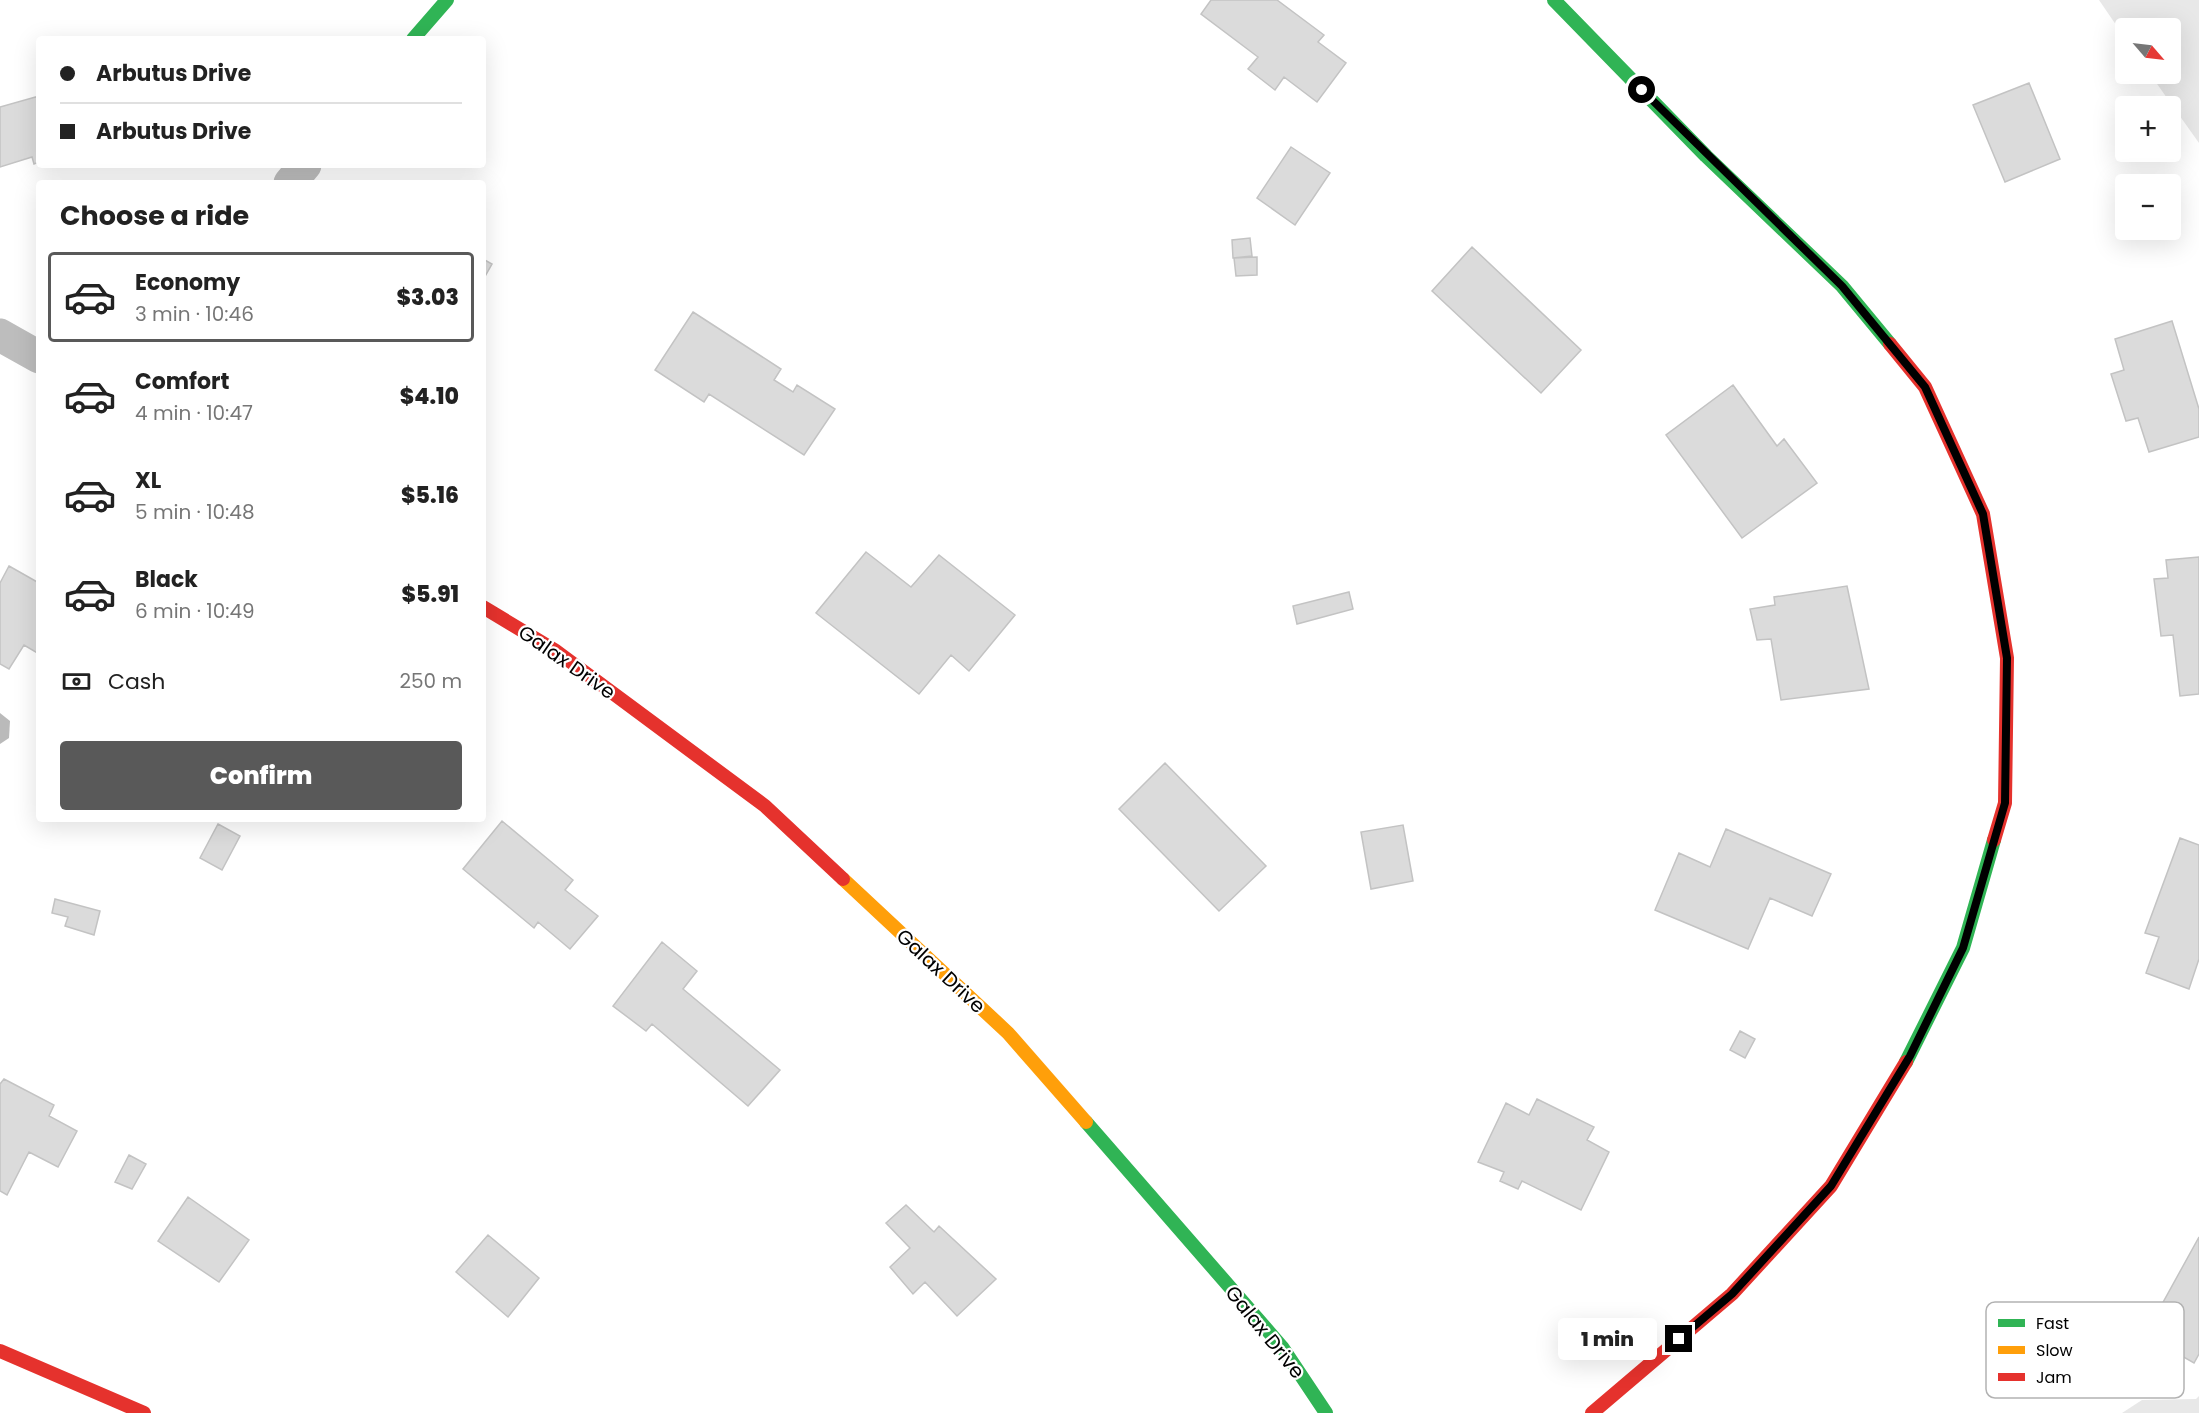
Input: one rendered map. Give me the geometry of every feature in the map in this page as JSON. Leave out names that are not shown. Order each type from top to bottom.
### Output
[{"type":"street","points":[[416,36],[447,0]]},
{"type":"street","points":[[1554,0],[1706,156],[1842,286],[1925,387],[1983,514],[2007,658],[2005,803],[1963,948],[1910,1056],[1831,1186],[1732,1294],[1592,1413]]},
{"type":"street","points":[[292,180],[302,168]]},
{"type":"street","points":[[0,335],[36,355]]},
{"type":"street","name":"Galax Drive","points":[[486,608],[556,651],[765,806],[1008,1033],[1282,1347],[1326,1413]]},
{"type":"street","points":[[0,1351],[144,1413]]},
{"type":"shaded area","points":[[2099,0],[2199,0],[2199,143],[2181,118],[2181,96],[2166,96],[2157,84],[2181,84],[2181,18],[2115,18],[2115,23]]},
{"type":"shaded area","points":[[0,713],[10,721],[9,738],[0,744]]},
{"type":"shaded area","points":[[2199,1396],[2199,1413],[2122,1413],[2142,1400],[2196,1399]]},
{"type":"building","points":[[1211,0],[1277,0],[1324,35],[1318,42],[1346,63],[1317,102],[1284,77],[1275,90],[1248,69],[1258,57],[1201,14]]},
{"type":"building","points":[[2029,83],[2060,159],[2005,182],[1973,105]]},
{"type":"building","points":[[36,97],[36,163],[34,164],[32,157],[0,167],[0,107]]},
{"type":"building","points":[[1291,147],[1330,173],[1295,225],[1257,198]]},
{"type":"building","points":[[1250,238],[1252,256],[1233,258],[1232,240]]},
{"type":"building","points":[[1472,247],[1581,350],[1541,393],[1432,291]]},
{"type":"building","points":[[1257,257],[1257,275],[1236,276],[1234,258]]},
{"type":"building","points":[[486,261],[492,264],[486,275]]},
{"type":"building","points":[[693,312],[781,369],[774,380],[793,392],[797,385],[835,409],[804,455],[709,394],[704,402],[655,370]]},
{"type":"building","points":[[2172,321],[2199,409],[2199,437],[2149,452],[2138,418],[2126,421],[2111,374],[2124,370],[2115,339]]},
{"type":"building","points":[[1733,385],[1777,446],[1784,439],[1817,483],[1742,538],[1666,435]]},
{"type":"building","points":[[866,552],[911,587],[939,555],[1015,615],[969,671],[951,655],[919,694],[816,613]]},
{"type":"building","points":[[2199,557],[2199,694],[2180,696],[2173,635],[2161,636],[2154,579],[2168,578],[2166,560]]},
{"type":"building","points":[[9,566],[36,581],[36,652],[24,645],[9,669],[0,664],[0,583]]},
{"type":"building","points":[[1847,586],[1869,689],[1781,700],[1771,639],[1757,640],[1750,609],[1775,605],[1774,597]]},
{"type":"building","points":[[1349,592],[1353,609],[1297,624],[1293,606]]},
{"type":"building","points":[[1165,763],[1266,866],[1219,911],[1119,809]]},
{"type":"building","points":[[502,821],[573,880],[565,890],[598,916],[570,949],[538,922],[534,928],[463,869]]},
{"type":"building","points":[[218,824],[240,836],[222,870],[200,858]]},
{"type":"building","points":[[1403,825],[1413,881],[1371,889],[1361,832]]},
{"type":"building","points":[[1726,829],[1831,874],[1812,916],[1770,898],[1748,949],[1655,910],[1679,853],[1710,867]]},
{"type":"building","points":[[2180,838],[2199,845],[2199,959],[2189,989],[2146,973],[2159,937],[2145,933]]},
{"type":"building","points":[[55,899],[100,911],[94,935],[65,926],[68,917],[52,913]]},
{"type":"building","points":[[662,942],[697,971],[683,989],[780,1070],[748,1106],[652,1024],[646,1031],[613,1006]]},
{"type":"building","points":[[1740,1031],[1755,1039],[1745,1058],[1730,1050]]},
{"type":"building","points":[[4,1079],[54,1105],[49,1116],[77,1131],[58,1167],[29,1152],[7,1195],[0,1191],[0,1084]]},
{"type":"building","points":[[1537,1099],[1594,1127],[1587,1140],[1609,1152],[1581,1210],[1522,1181],[1518,1189],[1500,1181],[1504,1172],[1478,1162],[1506,1103],[1529,1115]]},
{"type":"building","points":[[129,1155],[146,1164],[132,1189],[115,1182]]},
{"type":"building","points":[[188,1197],[249,1240],[219,1282],[158,1241]]},
{"type":"building","points":[[906,1205],[934,1232],[939,1226],[996,1279],[957,1316],[925,1282],[913,1294],[890,1267],[910,1248],[886,1223]]},
{"type":"building","points":[[488,1235],[539,1278],[508,1317],[456,1272]]},
{"type":"building","points":[[2199,1237],[2199,1354],[2194,1363],[2184,1357],[2184,1302],[2163,1302]]},
{"type":"traffic: fast","points":[[416,36],[447,0]]},
{"type":"traffic: fast","points":[[1554,0],[1706,156],[1842,286],[1890,344]]},
{"type":"traffic: fast","points":[[1906,1062],[1963,948],[1994,840]]},
{"type":"traffic: fast","points":[[1086,1122],[1282,1347],[1326,1413]]},
{"type":"traffic: slow","points":[[843,879],[1008,1033],[1086,1122]]},
{"type":"traffic: jam","points":[[1890,344],[1925,387],[1983,514],[2007,658],[2005,803],[1994,840]]},
{"type":"traffic: jam","points":[[486,609],[556,651],[765,806],[843,879]]},
{"type":"traffic: jam","points":[[1592,1413],[1732,1294],[1831,1186],[1906,1062]]},
{"type":"traffic: jam","points":[[0,1351],[144,1413]]},
{"type":"route","points":[[1642,90],[1706,156],[1842,286],[1925,387],[1983,514],[2007,658],[2005,803],[1963,948],[1910,1056],[1831,1186],[1732,1294],[1679,1339]]}]
